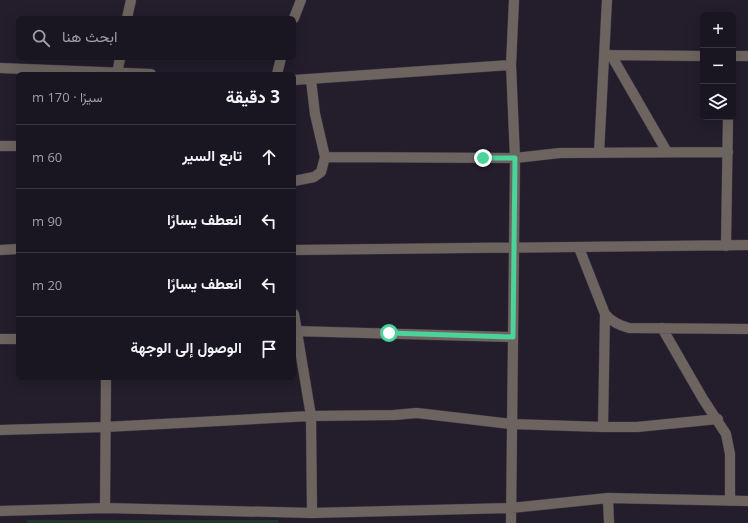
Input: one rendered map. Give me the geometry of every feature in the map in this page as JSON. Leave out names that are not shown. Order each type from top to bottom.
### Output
[{"type":"street","points":[[127,16],[130,0]]},
{"type":"street","points":[[295,16],[301,0]]},
{"type":"street","points":[[511,523],[515,158],[511,65],[514,0]]},
{"type":"street","points":[[599,153],[608,55],[607,0]]},
{"type":"street","points":[[608,55],[700,56]]},
{"type":"street","points":[[608,55],[667,152]]},
{"type":"street","points":[[736,56],[748,56]]},
{"type":"street","points":[[117,72],[120,60]]},
{"type":"street","points":[[278,72],[280,60]]},
{"type":"street","points":[[296,80],[511,65]]},
{"type":"street","points":[[0,68],[94,72]]},
{"type":"street","points":[[296,181],[314,176],[320,172],[325,157],[315,114],[311,80]]},
{"type":"street","points":[[726,246],[728,120]]},
{"type":"street","points":[[0,146],[16,146]]},
{"type":"street","points":[[325,157],[515,158],[560,153],[728,152]]},
{"type":"street","points":[[296,250],[748,245]]},
{"type":"street","points":[[579,248],[605,314],[603,427]]},
{"type":"street","points":[[0,250],[16,249]]},
{"type":"street","points":[[605,314],[612,321],[629,328],[748,329]]},
{"type":"street","points":[[662,328],[703,399],[718,419],[726,434],[730,454],[730,501]]},
{"type":"street","points":[[296,331],[513,337]]},
{"type":"street","points":[[296,336],[311,416],[312,513]]},
{"type":"street","points":[[0,339],[16,339]]},
{"type":"street","points":[[105,508],[106,380]]},
{"type":"street","points":[[0,430],[105,427],[311,416],[394,415],[417,413],[511,424],[603,427],[637,427],[718,419]]},
{"type":"street","points":[[608,498],[609,523]]},
{"type":"street","points":[[0,510],[105,508],[312,513],[511,508],[608,498],[748,501]]},
{"type":"green space","points":[[27,520],[278,520],[278,523],[27,523]]},
{"type":"route","points":[[389,333],[513,337],[515,158],[483,158]]}]
